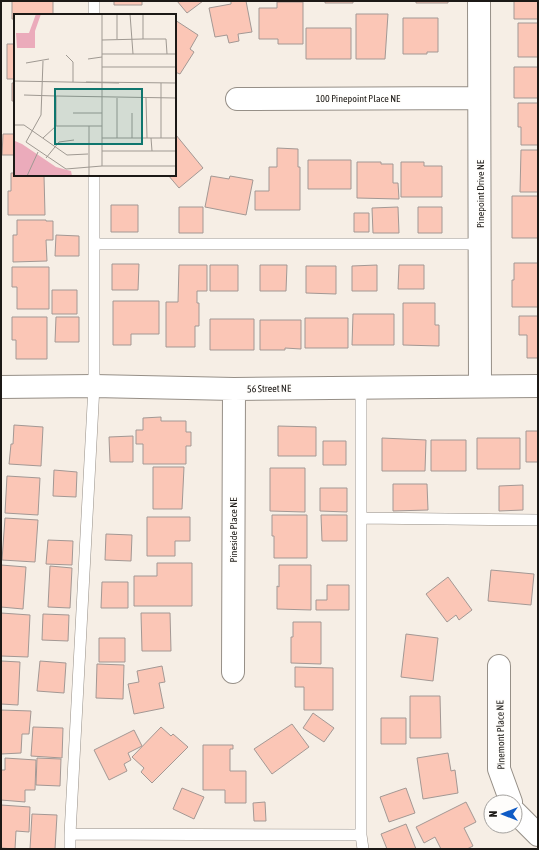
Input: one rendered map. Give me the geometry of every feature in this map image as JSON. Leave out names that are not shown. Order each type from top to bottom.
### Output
[{"type":"street","name":"Pinepoint Drive NE","points":[[479,1],[480,386]]},
{"type":"street","name":"100 Pinepoint Place NE","points":[[237,99],[479,98]]},
{"type":"street","name":"56 Street NE","points":[[1,386],[234,389],[538,386]]},
{"type":"street","name":"Pineside Place NE","points":[[233,672],[234,389]]},
{"type":"street","name":"Pinemont Place NE","points":[[499,666],[499,770],[508,794]]},
{"type":"street","points":[[523,820],[538,835]]},
{"type":"lane","points":[[94,1],[94,14]]},
{"type":"lane","points":[[70,849],[94,386],[94,176]]},
{"type":"lane","points":[[94,244],[480,244]]},
{"type":"lane","points":[[361,387],[361,835],[364,849]]},
{"type":"lane","points":[[361,518],[538,520]]},
{"type":"lane","points":[[70,834],[361,835]]},
{"type":"building","points":[[12,1],[53,1],[53,14],[14,14],[14,19],[12,19]]},
{"type":"building","points":[[114,1],[142,1],[142,5],[114,5]]},
{"type":"building","points":[[177,1],[203,1],[187,13]]},
{"type":"building","points":[[231,1],[246,1],[252,32],[238,34],[239,41],[229,43],[227,35],[215,37],[209,8],[231,4]]},
{"type":"building","points":[[325,1],[353,1],[353,3],[325,3]]},
{"type":"building","points":[[416,1],[448,1],[448,3],[416,3]]},
{"type":"building","points":[[514,1],[538,1],[538,19],[514,19]]},
{"type":"building","points":[[277,2],[303,2],[303,44],[278,44],[278,39],[259,39],[259,8],[277,8]]},
{"type":"building","points":[[356,14],[388,14],[385,59],[356,59]]},
{"type":"building","points":[[403,18],[438,18],[438,52],[427,52],[427,54],[403,54]]},
{"type":"building","points":[[176,21],[198,35],[190,49],[194,52],[180,74],[176,72]]},
{"type":"building","points":[[518,23],[538,23],[538,57],[518,57]]},
{"type":"building","points":[[306,28],[351,28],[351,59],[306,59]]},
{"type":"building","points":[[7,44],[14,44],[14,79],[7,79]]},
{"type":"building","points":[[514,67],[538,67],[538,98],[514,98]]},
{"type":"building","points":[[12,83],[14,83],[14,101],[12,101]]},
{"type":"building","points":[[518,103],[538,103],[538,145],[521,145],[521,127],[518,127]]},
{"type":"building","points":[[3,134],[14,134],[14,155],[2,155]]},
{"type":"building","points":[[176,135],[203,168],[179,188],[169,176],[176,176]]},
{"type":"building","points":[[277,148],[298,149],[298,167],[300,167],[300,210],[255,210],[255,191],[269,191],[269,167],[277,167]]},
{"type":"building","points":[[521,150],[538,150],[538,192],[520,192]]},
{"type":"building","points":[[308,160],[351,160],[351,189],[308,189]]},
{"type":"building","points":[[357,162],[381,162],[381,164],[393,164],[393,183],[398,183],[399,199],[357,198]]},
{"type":"building","points":[[401,162],[424,162],[424,166],[442,166],[442,197],[401,197]]},
{"type":"building","points":[[11,173],[14,173],[14,176],[44,176],[45,215],[8,215],[8,191],[11,191]]},
{"type":"building","points":[[211,176],[229,179],[230,176],[253,180],[246,215],[205,207]]},
{"type":"building","points":[[512,196],[538,196],[538,238],[512,238]]},
{"type":"building","points":[[111,205],[138,205],[138,232],[111,232]]},
{"type":"building","points":[[179,207],[203,207],[203,233],[179,233]]},
{"type":"building","points":[[398,207],[399,233],[373,233],[372,208]]},
{"type":"building","points":[[418,207],[442,207],[442,233],[418,233]]},
{"type":"building","points":[[354,213],[369,213],[369,232],[354,232]]},
{"type":"building","points":[[17,220],[53,221],[53,240],[46,240],[47,261],[13,262],[13,235],[17,235]]},
{"type":"building","points":[[56,235],[79,236],[79,256],[55,256]]},
{"type":"building","points":[[514,263],[538,263],[538,307],[512,307],[512,280],[514,280]]},
{"type":"building","points":[[112,264],[139,264],[138,290],[112,290]]},
{"type":"building","points":[[179,265],[207,265],[207,291],[197,291],[197,303],[199,303],[199,326],[195,326],[195,347],[166,347],[166,302],[178,302]]},
{"type":"building","points":[[210,265],[238,265],[238,291],[210,291]]},
{"type":"building","points":[[260,265],[287,265],[286,291],[260,291]]},
{"type":"building","points":[[377,265],[377,291],[352,291],[352,266]]},
{"type":"building","points":[[399,265],[424,265],[424,289],[398,289]]},
{"type":"building","points":[[306,266],[336,266],[336,294],[306,293]]},
{"type":"building","points":[[12,267],[49,267],[49,309],[17,309],[17,287],[12,287]]},
{"type":"building","points":[[52,290],[77,290],[77,314],[52,314]]},
{"type":"building","points":[[113,301],[159,301],[159,334],[131,334],[131,345],[113,345]]},
{"type":"building","points":[[403,303],[435,303],[435,325],[439,325],[439,346],[403,345]]},
{"type":"building","points":[[353,314],[394,314],[394,345],[352,345]]},
{"type":"building","points":[[519,316],[538,316],[538,358],[527,358],[527,335],[519,335]]},
{"type":"building","points":[[12,317],[47,317],[47,359],[16,359],[16,340],[12,340]]},
{"type":"building","points":[[56,317],[79,317],[79,342],[55,342]]},
{"type":"building","points":[[305,318],[348,318],[348,348],[305,348]]},
{"type":"building","points":[[210,319],[254,319],[254,350],[210,350]]},
{"type":"building","points":[[260,320],[301,320],[301,349],[285,348],[285,350],[260,350]]},
{"type":"building","points":[[161,417],[161,421],[186,421],[186,432],[191,432],[191,446],[186,446],[186,464],[143,464],[143,444],[136,444],[136,430],[143,430],[143,418]]},
{"type":"building","points":[[14,425],[43,427],[41,466],[9,464],[11,444],[13,444]]},
{"type":"building","points":[[278,426],[316,427],[316,456],[278,456]]},
{"type":"building","points":[[526,431],[538,431],[538,462],[526,462]]},
{"type":"building","points":[[133,436],[133,462],[110,462],[109,437]]},
{"type":"building","points":[[382,438],[426,440],[425,471],[382,471]]},
{"type":"building","points":[[477,438],[520,438],[520,469],[477,469]]},
{"type":"building","points":[[431,440],[466,440],[466,471],[431,471]]},
{"type":"building","points":[[323,441],[346,441],[346,465],[323,465]]},
{"type":"building","points":[[153,467],[184,467],[182,509],[153,509]]},
{"type":"building","points":[[270,468],[305,468],[305,512],[270,511]]},
{"type":"building","points":[[54,470],[77,472],[76,497],[53,496]]},
{"type":"building","points":[[7,476],[40,478],[38,515],[5,513]]},
{"type":"building","points":[[393,484],[427,484],[428,510],[393,511]]},
{"type":"building","points":[[523,485],[523,510],[499,511],[499,486]]},
{"type":"building","points":[[320,488],[347,488],[347,512],[320,511]]},
{"type":"building","points":[[272,515],[307,515],[307,558],[274,558]]},
{"type":"building","points":[[321,515],[347,515],[347,541],[322,541]]},
{"type":"building","points":[[147,517],[190,517],[190,541],[175,541],[175,556],[147,556]]},
{"type":"building","points":[[5,518],[38,520],[35,562],[2,560]]},
{"type":"building","points":[[106,534],[132,535],[131,561],[105,560]]},
{"type":"building","points":[[48,540],[73,541],[72,565],[46,564]]},
{"type":"building","points":[[157,563],[192,563],[192,606],[134,606],[134,576],[157,576]]},
{"type":"building","points":[[1,565],[26,567],[23,609],[1,607]]},
{"type":"building","points":[[279,565],[311,565],[311,610],[277,609]]},
{"type":"building","points":[[50,566],[72,568],[70,608],[48,607]]},
{"type":"building","points":[[491,570],[534,574],[531,605],[488,601]]},
{"type":"building","points":[[448,577],[472,610],[459,620],[456,615],[447,622],[426,594]]},
{"type":"building","points":[[102,582],[128,582],[128,608],[101,608]]},
{"type":"building","points":[[327,585],[349,585],[349,610],[316,610],[316,600],[327,600]]},
{"type":"building","points":[[1,613],[30,615],[28,657],[1,656]]},
{"type":"building","points":[[141,613],[170,613],[171,651],[142,651]]},
{"type":"building","points":[[43,614],[69,615],[68,641],[42,640]]},
{"type":"building","points":[[293,622],[321,622],[321,664],[291,663],[291,637],[293,637]]},
{"type":"building","points":[[406,634],[438,638],[433,681],[401,677]]},
{"type":"building","points":[[99,638],[125,638],[125,662],[99,662]]},
{"type":"building","points":[[1,661],[20,662],[18,705],[1,704]]},
{"type":"building","points":[[40,661],[66,663],[64,693],[37,691]]},
{"type":"building","points":[[97,664],[124,665],[123,699],[96,698]]},
{"type":"building","points":[[162,666],[165,682],[159,683],[164,708],[134,714],[128,684],[139,682],[137,671]]},
{"type":"building","points":[[295,667],[333,668],[333,710],[304,710],[304,687],[295,687]]},
{"type":"building","points":[[410,696],[440,696],[441,738],[410,738]]},
{"type":"building","points":[[1,710],[31,711],[29,734],[22,734],[21,753],[1,754]]},
{"type":"building","points":[[313,713],[334,728],[324,742],[303,728]]},
{"type":"building","points":[[381,718],[406,718],[406,744],[381,744]]},
{"type":"building","points":[[292,724],[309,747],[272,774],[254,749]]},
{"type":"building","points":[[33,727],[63,728],[62,758],[31,756]]},
{"type":"building","points":[[161,727],[171,736],[173,734],[188,747],[152,783],[141,772],[144,768],[132,757]]},
{"type":"building","points":[[134,730],[142,746],[128,753],[131,760],[124,764],[127,771],[109,780],[94,750]]},
{"type":"building","points":[[203,745],[233,745],[233,749],[230,749],[230,771],[246,771],[246,803],[225,803],[225,790],[203,790]]},
{"type":"building","points":[[448,753],[451,771],[455,770],[458,793],[423,799],[417,758]]},
{"type":"building","points":[[5,758],[36,760],[35,790],[25,790],[25,802],[1,800],[1,770],[5,770]]},
{"type":"building","points":[[37,758],[61,759],[60,786],[36,785]]},
{"type":"building","points":[[182,788],[204,797],[194,819],[173,809]]},
{"type":"building","points":[[406,788],[415,813],[389,822],[380,797]]},
{"type":"building","points":[[265,802],[266,821],[254,821],[253,803]]},
{"type":"building","points":[[466,802],[476,822],[464,828],[473,846],[467,849],[441,849],[435,837],[424,843],[416,827]]},
{"type":"building","points":[[1,805],[30,807],[29,832],[16,831],[15,849],[1,848]]},
{"type":"building","points":[[32,814],[57,815],[55,849],[30,849]]},
{"type":"building","points":[[406,824],[416,849],[387,849],[381,834]]}]
